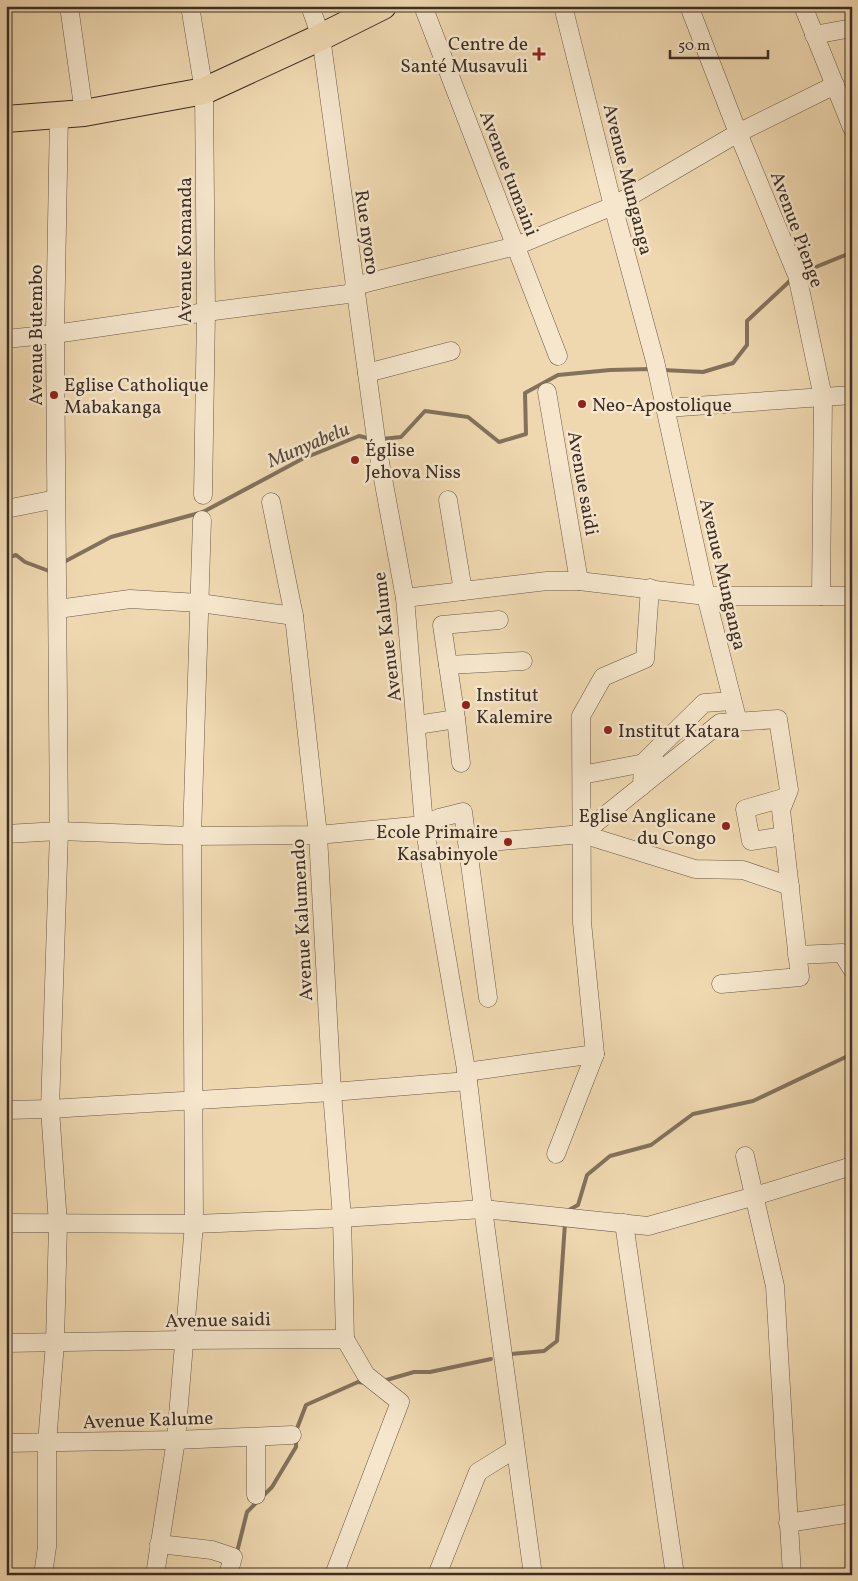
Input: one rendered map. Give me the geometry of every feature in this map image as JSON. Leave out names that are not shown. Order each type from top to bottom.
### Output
[{"type":"highway","points":[[6,119],[72,114],[204,91],[384,6]]},
{"type":"street","name":"Avenue Butembo","points":[[43,1575],[47,1547],[47,1443],[55,1343],[58,1224],[50,1109],[59,831],[55,334],[72,114],[69,6]]},
{"type":"street","name":"Avenue Komanda","points":[[190,6],[204,91],[206,312],[203,495]]},
{"type":"street","name":"Rue nyoro","points":[[310,6],[321,37],[376,439]]},
{"type":"street","name":"Avenue tumaini","points":[[423,6],[558,356]]},
{"type":"street","name":"Avenue Munganga","points":[[563,6],[613,206],[657,369],[706,596],[738,722]]},
{"type":"street","name":"Avenue Pienge","points":[[689,6],[738,133],[797,275],[823,397],[821,596]]},
{"type":"street","points":[[803,6],[852,128]]},
{"type":"street","points":[[814,35],[852,28]]},
{"type":"street","points":[[6,339],[55,334],[355,290],[516,246],[613,206],[738,133],[834,85]]},
{"type":"street","points":[[367,373],[451,351]]},
{"type":"street","name":"Avenue saidi","points":[[547,392],[579,581]]},
{"type":"street","points":[[666,408],[852,395]]},
{"type":"street","name":"Avenue Kalume","points":[[376,439],[405,598],[424,825],[467,1076],[483,1209],[533,1575]]},
{"type":"street","points":[[6,509],[56,499]]},
{"type":"street","points":[[448,500],[462,591]]},
{"type":"street","name":"Avenue Kalumendo","points":[[271,502],[294,616],[318,835],[332,1092],[342,1218],[345,1339]]},
{"type":"street","points":[[154,1575],[176,1440],[194,1224],[192,836],[202,520]]},
{"type":"street","points":[[405,598],[548,581],[579,581],[706,596],[852,596]]},
{"type":"street","points":[[556,1154],[595,1054],[582,922],[581,716],[603,677],[646,659],[650,588]]},
{"type":"street","points":[[58,609],[130,599],[200,603],[294,616]]},
{"type":"street","points":[[461,763],[442,625],[499,620]]},
{"type":"street","points":[[448,665],[523,661]]},
{"type":"street","points":[[642,786],[643,763],[704,703],[732,701]]},
{"type":"street","points":[[417,725],[456,719]]},
{"type":"street","points":[[582,834],[720,723],[778,719],[789,790],[782,810],[800,977],[721,984]]},
{"type":"street","points":[[582,775],[679,756]]},
{"type":"street","points":[[784,836],[750,841],[744,809],[786,797]]},
{"type":"street","points":[[6,834],[59,831],[192,836],[318,835],[424,825],[440,818],[463,812],[488,998]]},
{"type":"street","points":[[468,844],[582,834],[695,869],[743,870],[790,886]]},
{"type":"street","points":[[797,956],[842,953],[852,969]]},
{"type":"street","points":[[6,1110],[332,1092],[467,1076],[595,1054]]},
{"type":"street","points":[[745,1156],[775,1286],[792,1575]]},
{"type":"street","points":[[6,1223],[194,1224],[342,1218],[483,1209],[648,1226],[852,1166]]},
{"type":"street","points":[[624,1223],[675,1575]]},
{"type":"street","points":[[334,1575],[400,1402],[366,1375],[345,1339]]},
{"type":"street","name":"Avenue saidi","points":[[6,1343],[345,1339]]},
{"type":"street","name":"Avenue Kalume","points":[[6,1444],[292,1436]]},
{"type":"street","points":[[256,1437],[256,1495]]},
{"type":"street","points":[[437,1575],[478,1472],[516,1449]]},
{"type":"street","points":[[788,1523],[852,1513]]},
{"type":"street","points":[[159,1544],[212,1550],[233,1556],[228,1575]]},
{"type":"waterway","name":"Munyabelu","points":[[801,273],[852,254]]},
{"type":"waterway","name":"Munyabelu","points":[[663,370],[703,372],[733,363],[747,345],[747,321],[793,278]]},
{"type":"waterway","name":"Munyabelu","points":[[382,439],[401,437],[425,411],[468,417],[499,442],[526,434],[525,393],[558,375],[610,370],[651,369]]},
{"type":"waterway","name":"Munyabelu","points":[[62,563],[111,537],[203,512],[302,459],[359,436],[372,439]]},
{"type":"waterway","name":"Munyabelu","points":[[6,558],[16,555],[25,562],[49,571],[52,569]]},
{"type":"waterway","points":[[850,937],[852,945]]},
{"type":"waterway","points":[[567,1211],[578,1205],[587,1175],[610,1156],[651,1145],[693,1114],[753,1101],[852,1054]]},
{"type":"waterway","points":[[511,1354],[544,1351],[557,1341],[565,1223]]},
{"type":"waterway","points":[[383,1381],[414,1372],[430,1372],[491,1359]]},
{"type":"waterway","points":[[296,1431],[306,1405],[358,1382],[366,1383]]},
{"type":"waterway","points":[[237,1552],[247,1512],[272,1487],[296,1447],[296,1438]]},
{"type":"place","name":"Centre de Santé Musavuli","points":[[539,54]]},
{"type":"place","name":"Eglise Catholique Mabakanga","points":[[54,395]]},
{"type":"place","name":"Neo-Apostolique","points":[[582,404]]},
{"type":"place","name":"Église Jehova Niss","points":[[355,460]]},
{"type":"place","name":"Institut Kalemire","points":[[466,705]]},
{"type":"place","name":"Institut Katara","points":[[608,730]]},
{"type":"place","name":"Eglise Anglicane du Congo","points":[[726,826]]},
{"type":"place","name":"Ecole Primaire Kasabinyole","points":[[508,842]]}]
